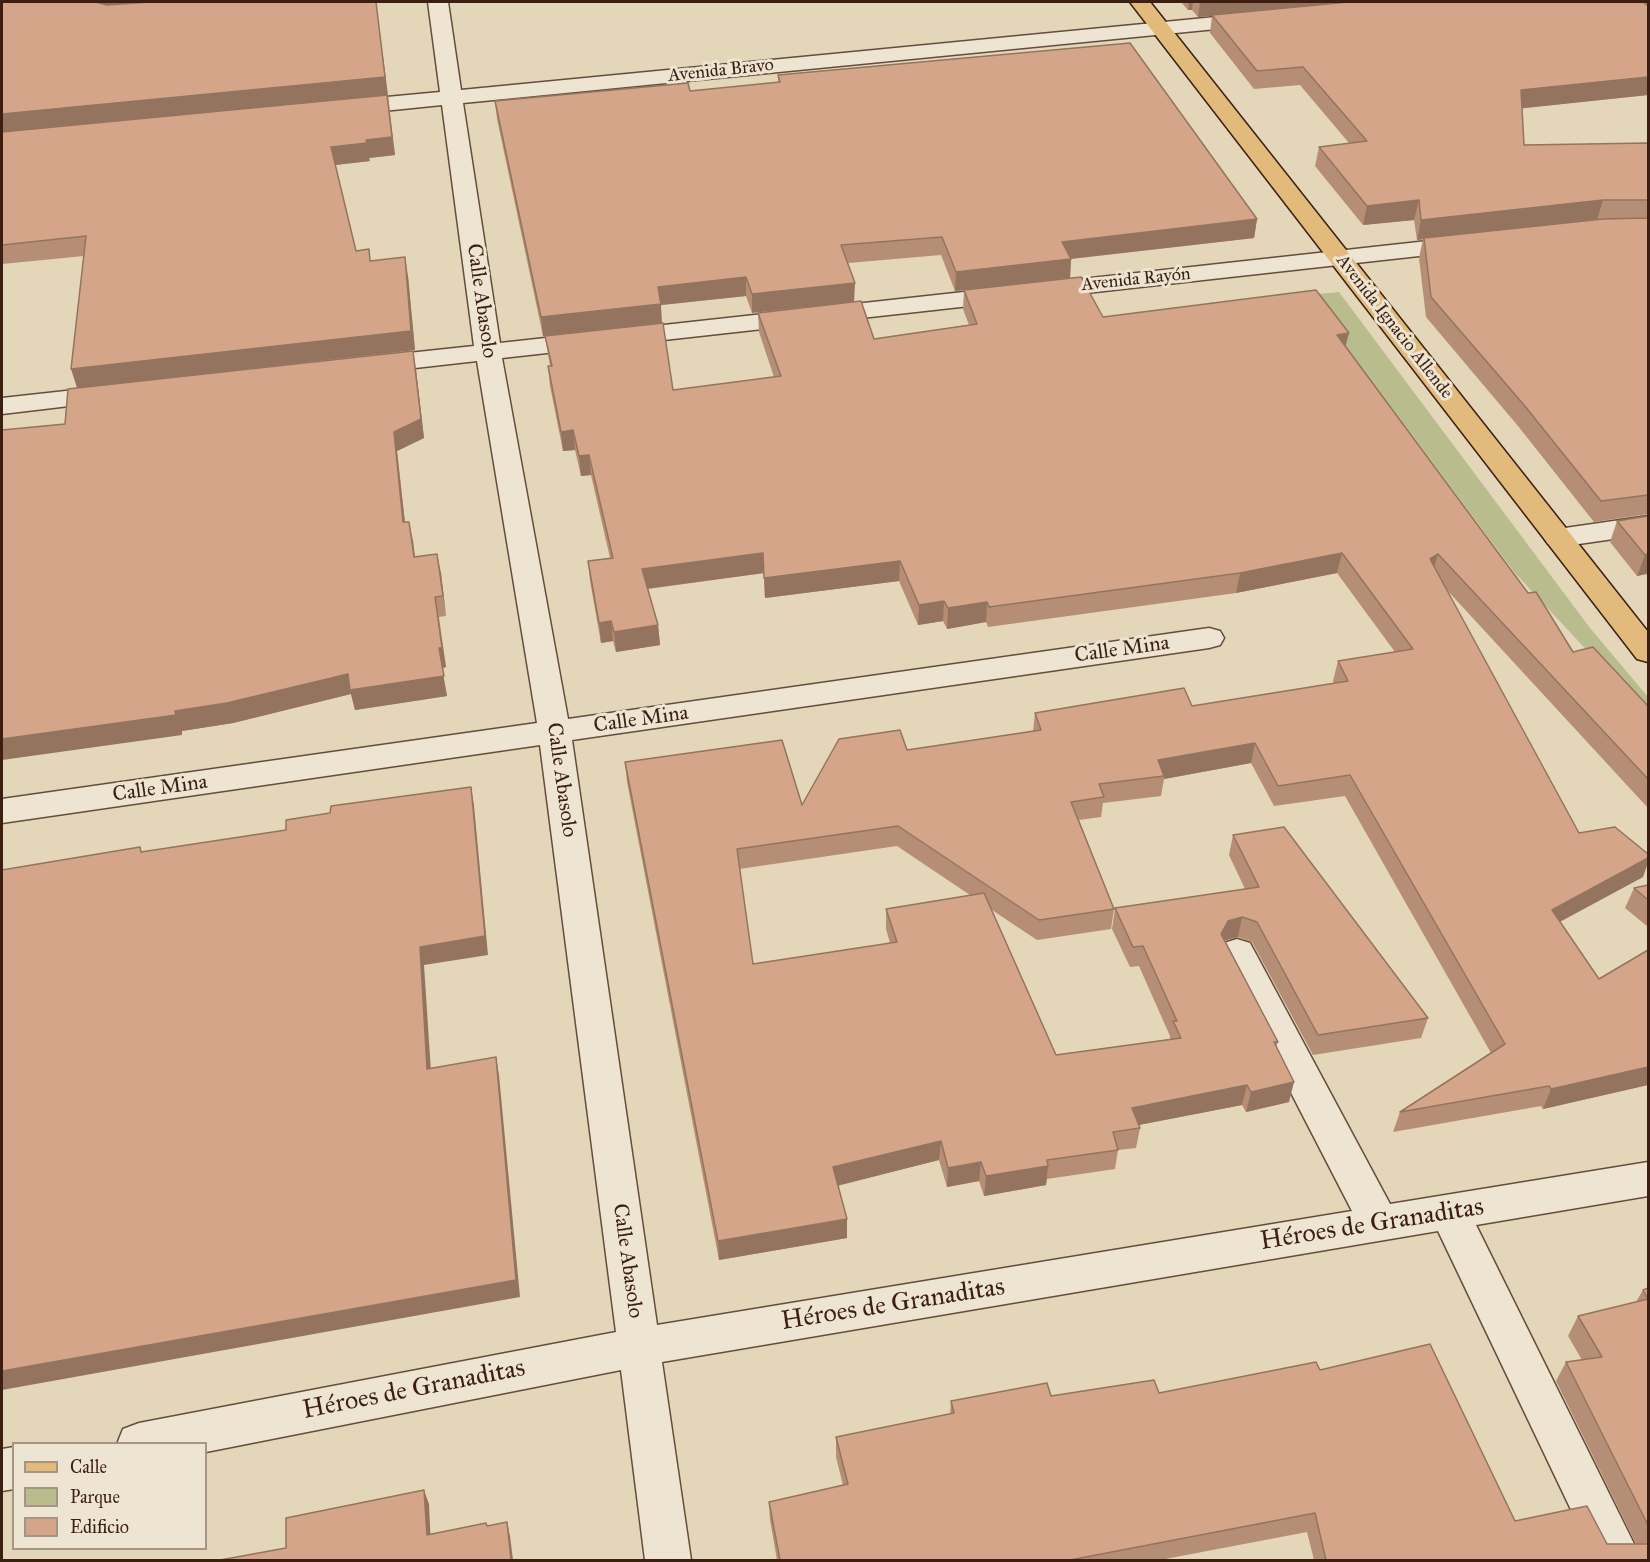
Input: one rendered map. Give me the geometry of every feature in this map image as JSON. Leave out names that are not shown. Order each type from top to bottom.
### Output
[{"type":"main road","name":"Avenida Ignacio Allende","points":[[1140,2],[1648,652]]},
{"type":"street","name":"Calle Abasolo","points":[[438,2],[488,352],[555,733],[668,1560]]},
{"type":"street","name":"Avenida Bravo","points":[[321,110],[1277,17]]},
{"type":"street","name":"Avenida Rayón","points":[[345,368],[1492,241]]},
{"type":"street","points":[[2,406],[132,392]]},
{"type":"street","points":[[1558,538],[1648,525]]},
{"type":"street","name":"Calle Mina","points":[[2,811],[1209,638]]},
{"type":"street","points":[[1237,953],[1380,1224]]},
{"type":"street","name":"Héroes de Granaditas","points":[[144,1442],[639,1347],[1648,1179]]},
{"type":"street","points":[[1449,1212],[1619,1560]]},
{"type":"green space","points":[[1339,292],[1590,628],[1648,697],[1648,716],[1515,573],[1308,295]]},
{"type":"building","points":[[2,2],[97,2],[107,5],[151,2],[376,2],[385,77],[2,114]]},
{"type":"building","points":[[1349,2],[1643,2],[1648,6],[1648,77],[1521,90],[1524,145],[1648,143],[1648,200],[1603,200],[1421,220],[1419,200],[1367,206],[1319,147],[1367,141],[1303,67],[1257,71],[1212,15]]},
{"type":"building","points":[[1130,43],[1257,219],[1062,242],[1071,259],[956,272],[942,237],[841,245],[855,283],[752,294],[746,277],[658,287],[661,304],[541,317],[495,101],[688,83],[690,91],[780,82],[778,75]]},
{"type":"building","points":[[387,95],[392,137],[366,140],[367,143],[331,147],[356,251],[369,249],[370,261],[405,257],[411,331],[71,369],[86,236],[2,245],[2,132]]},
{"type":"building","points":[[1648,218],[1648,495],[1601,501],[1524,405],[1431,297],[1424,238],[1603,219]]},
{"type":"building","points":[[1081,277],[1103,317],[1316,290],[1349,333],[1337,335],[1528,593],[1536,592],[1573,652],[1593,647],[1648,706],[1648,779],[1438,554],[1430,559],[1579,833],[1615,827],[1648,854],[1648,858],[1552,910],[1599,979],[1648,950],[1648,1067],[1551,1089],[1549,1086],[1400,1112],[1505,1044],[1350,775],[1278,786],[1255,743],[1158,760],[1164,776],[1099,784],[1104,797],[1071,802],[1114,909],[1039,920],[898,826],[737,849],[753,964],[897,942],[886,909],[984,893],[1056,1055],[1181,1038],[1173,1021],[1177,1021],[1143,946],[1133,947],[1115,908],[1259,887],[1233,835],[1284,827],[1428,1018],[1318,1035],[1257,922],[1242,917],[1228,921],[1221,934],[1278,1042],[1274,1042],[1294,1082],[1251,1092],[1247,1085],[1132,1108],[1140,1128],[1113,1132],[1118,1150],[1047,1160],[1048,1166],[986,1176],[981,1162],[948,1168],[941,1141],[833,1167],[847,1219],[718,1241],[625,762],[782,740],[802,805],[839,739],[900,730],[907,750],[1041,730],[1035,713],[1184,688],[1192,706],[1348,681],[1338,661],[1413,649],[1342,553],[1240,573],[989,607],[987,602],[948,608],[944,601],[919,605],[900,561],[764,578],[763,553],[642,569],[658,625],[614,632],[611,621],[599,623],[588,561],[613,558],[589,455],[579,456],[573,430],[561,432],[548,366],[552,366],[545,336],[663,323],[673,390],[781,376],[758,313],[861,301],[874,339],[977,324],[964,290]]},
{"type":"building","points":[[413,351],[421,419],[394,432],[403,522],[409,522],[414,557],[437,554],[443,596],[435,597],[444,676],[350,690],[348,674],[227,703],[175,711],[176,715],[2,739],[2,430],[65,424],[68,389]]},
{"type":"building","points":[[1648,516],[1648,554],[1645,555],[1617,521]]},
{"type":"building","points":[[471,787],[485,936],[420,947],[427,1069],[496,1057],[516,1280],[2,1371],[2,870],[140,847],[141,852],[286,830],[286,820],[330,813],[331,806]]},
{"type":"building","points":[[1648,885],[1648,900],[1634,888]]},
{"type":"building","points":[[1648,1288],[1648,1299],[1643,1290]]},
{"type":"building","points":[[1648,1299],[1648,1525],[1566,1362],[1602,1357],[1578,1316]]},
{"type":"building","points":[[1430,1344],[1515,1521],[1587,1506],[1607,1544],[1648,1544],[1648,1560],[1326,1560],[1315,1513],[1070,1560],[780,1560],[769,1502],[848,1484],[836,1437],[954,1413],[951,1401],[1047,1383],[1051,1396],[1154,1380],[1159,1393],[1316,1362],[1320,1370]]},
{"type":"building","points":[[424,1490],[427,1535],[486,1523],[487,1526],[507,1522],[511,1560],[220,1560],[286,1548],[286,1518]]}]
